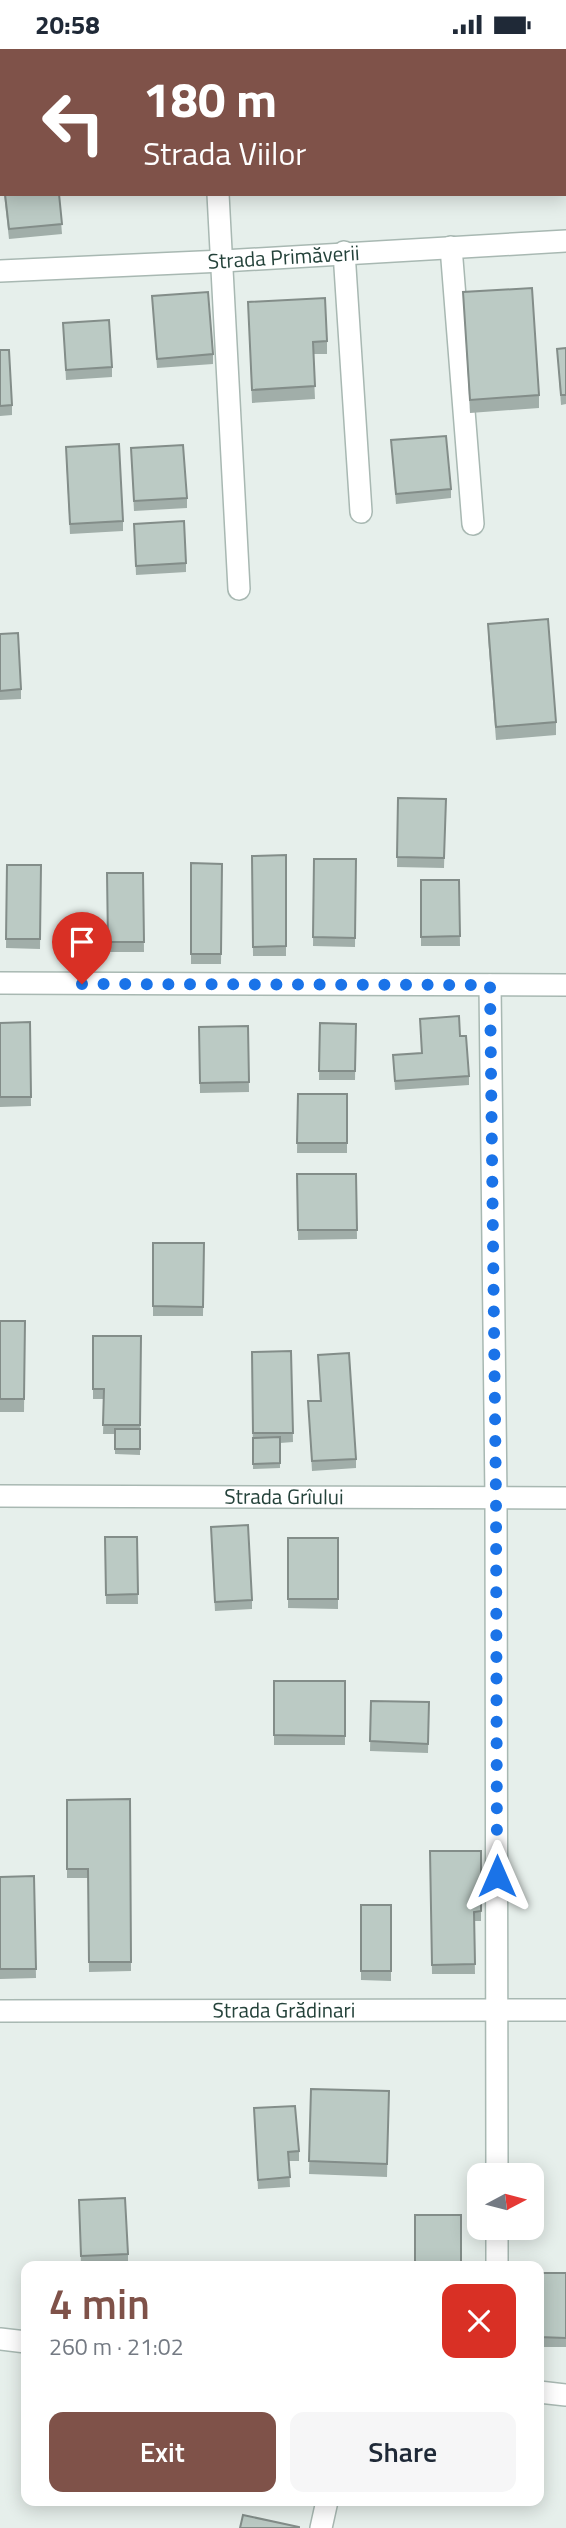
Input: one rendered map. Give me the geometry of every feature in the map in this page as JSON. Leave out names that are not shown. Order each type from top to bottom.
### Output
[{"type":"street","points":[[218,196],[239,589]]},
{"type":"street","name":"Strada Primăverii","points":[[0,271],[566,241]]},
{"type":"street","points":[[451,247],[473,524]]},
{"type":"street","points":[[344,252],[361,512]]},
{"type":"street","points":[[0,983],[566,985]]},
{"type":"street","points":[[490,985],[496,1498],[497,2163]]},
{"type":"street","name":"Strada Grîului","points":[[0,1496],[566,1498]]},
{"type":"street","name":"Strada Grădinari","points":[[0,2011],[566,2010]]},
{"type":"street","points":[[497,2240],[497,2261]]},
{"type":"street","points":[[0,2339],[21,2341]]},
{"type":"street","points":[[544,2393],[566,2395]]},
{"type":"street","points":[[321,2528],[326,2506]]},
{"type":"building","points":[[5,196],[59,196],[62,224],[9,229]]},
{"type":"building","points":[[532,288],[539,395],[470,400],[463,292]]},
{"type":"building","points":[[208,292],[213,354],[157,359],[152,296]]},
{"type":"building","points":[[325,298],[327,341],[313,342],[315,386],[252,390],[248,302]]},
{"type":"building","points":[[109,320],[112,367],[66,370],[63,323]]},
{"type":"building","points":[[566,348],[566,395],[561,395],[557,349]]},
{"type":"building","points":[[0,350],[9,350],[12,405],[0,406]]},
{"type":"building","points":[[446,436],[451,489],[396,494],[391,440]]},
{"type":"building","points":[[119,444],[123,521],[70,524],[66,447]]},
{"type":"building","points":[[183,445],[187,498],[134,501],[131,448]]},
{"type":"building","points":[[184,521],[186,563],[136,566],[134,524]]},
{"type":"building","points":[[548,619],[556,722],[496,727],[488,624]]},
{"type":"building","points":[[18,633],[21,689],[0,691],[0,634]]},
{"type":"building","points":[[398,798],[446,799],[444,858],[397,857]]},
{"type":"building","points":[[286,855],[286,946],[253,947],[252,856]]},
{"type":"building","points":[[314,859],[356,859],[355,938],[313,937]]},
{"type":"building","points":[[191,863],[222,864],[221,954],[191,954]]},
{"type":"building","points":[[7,865],[41,865],[40,939],[6,939]]},
{"type":"building","points":[[107,873],[143,873],[144,942],[108,942]]},
{"type":"building","points":[[421,880],[459,880],[460,936],[421,937]]},
{"type":"building","points":[[459,1016],[460,1036],[466,1036],[469,1076],[395,1081],[393,1055],[422,1053],[420,1019]]},
{"type":"building","points":[[30,1022],[31,1097],[0,1097],[0,1023]]},
{"type":"building","points":[[320,1023],[356,1024],[355,1071],[319,1071]]},
{"type":"building","points":[[248,1026],[249,1082],[200,1083],[199,1027]]},
{"type":"building","points":[[298,1094],[347,1094],[347,1143],[297,1143]]},
{"type":"building","points":[[297,1174],[356,1174],[357,1230],[298,1230]]},
{"type":"building","points":[[153,1243],[204,1243],[203,1307],[153,1306]]},
{"type":"building","points":[[0,1321],[25,1321],[24,1399],[0,1399]]},
{"type":"building","points":[[93,1336],[141,1336],[140,1425],[103,1425],[104,1389],[93,1389]]},
{"type":"building","points":[[291,1351],[293,1433],[253,1433],[252,1352]]},
{"type":"building","points":[[349,1353],[356,1459],[312,1461],[308,1401],[321,1401],[318,1355]]},
{"type":"building","points":[[115,1429],[140,1429],[140,1449],[115,1449]]},
{"type":"building","points":[[280,1437],[280,1463],[253,1464],[253,1438]]},
{"type":"building","points":[[248,1525],[252,1600],[215,1602],[211,1527]]},
{"type":"building","points":[[105,1537],[137,1537],[138,1594],[106,1595]]},
{"type":"building","points":[[288,1538],[338,1538],[338,1599],[288,1599]]},
{"type":"building","points":[[274,1681],[345,1681],[345,1736],[274,1735]]},
{"type":"building","points":[[371,1701],[429,1702],[428,1744],[370,1741]]},
{"type":"building","points":[[130,1799],[131,1962],[89,1962],[88,1869],[67,1869],[67,1800]]},
{"type":"building","points":[[430,1851],[481,1851],[481,1911],[474,1912],[475,1964],[432,1965]]},
{"type":"building","points":[[34,1876],[36,1969],[0,1969],[0,1877]]},
{"type":"building","points":[[361,1905],[391,1905],[391,1971],[361,1971]]},
{"type":"building","points":[[311,2089],[389,2091],[387,2164],[309,2161]]},
{"type":"building","points":[[295,2106],[299,2151],[288,2152],[290,2177],[258,2180],[254,2108]]},
{"type":"building","points":[[125,2198],[128,2254],[81,2256],[79,2200]]},
{"type":"building","points":[[415,2215],[461,2215],[461,2261],[415,2261]]},
{"type":"building","points":[[544,2273],[566,2273],[566,2338],[544,2337]]},
{"type":"building","points":[[243,2515],[299,2527],[299,2528],[240,2528]]},
{"type":"route","points":[[82,984],[490,985],[497,1876]]}]
